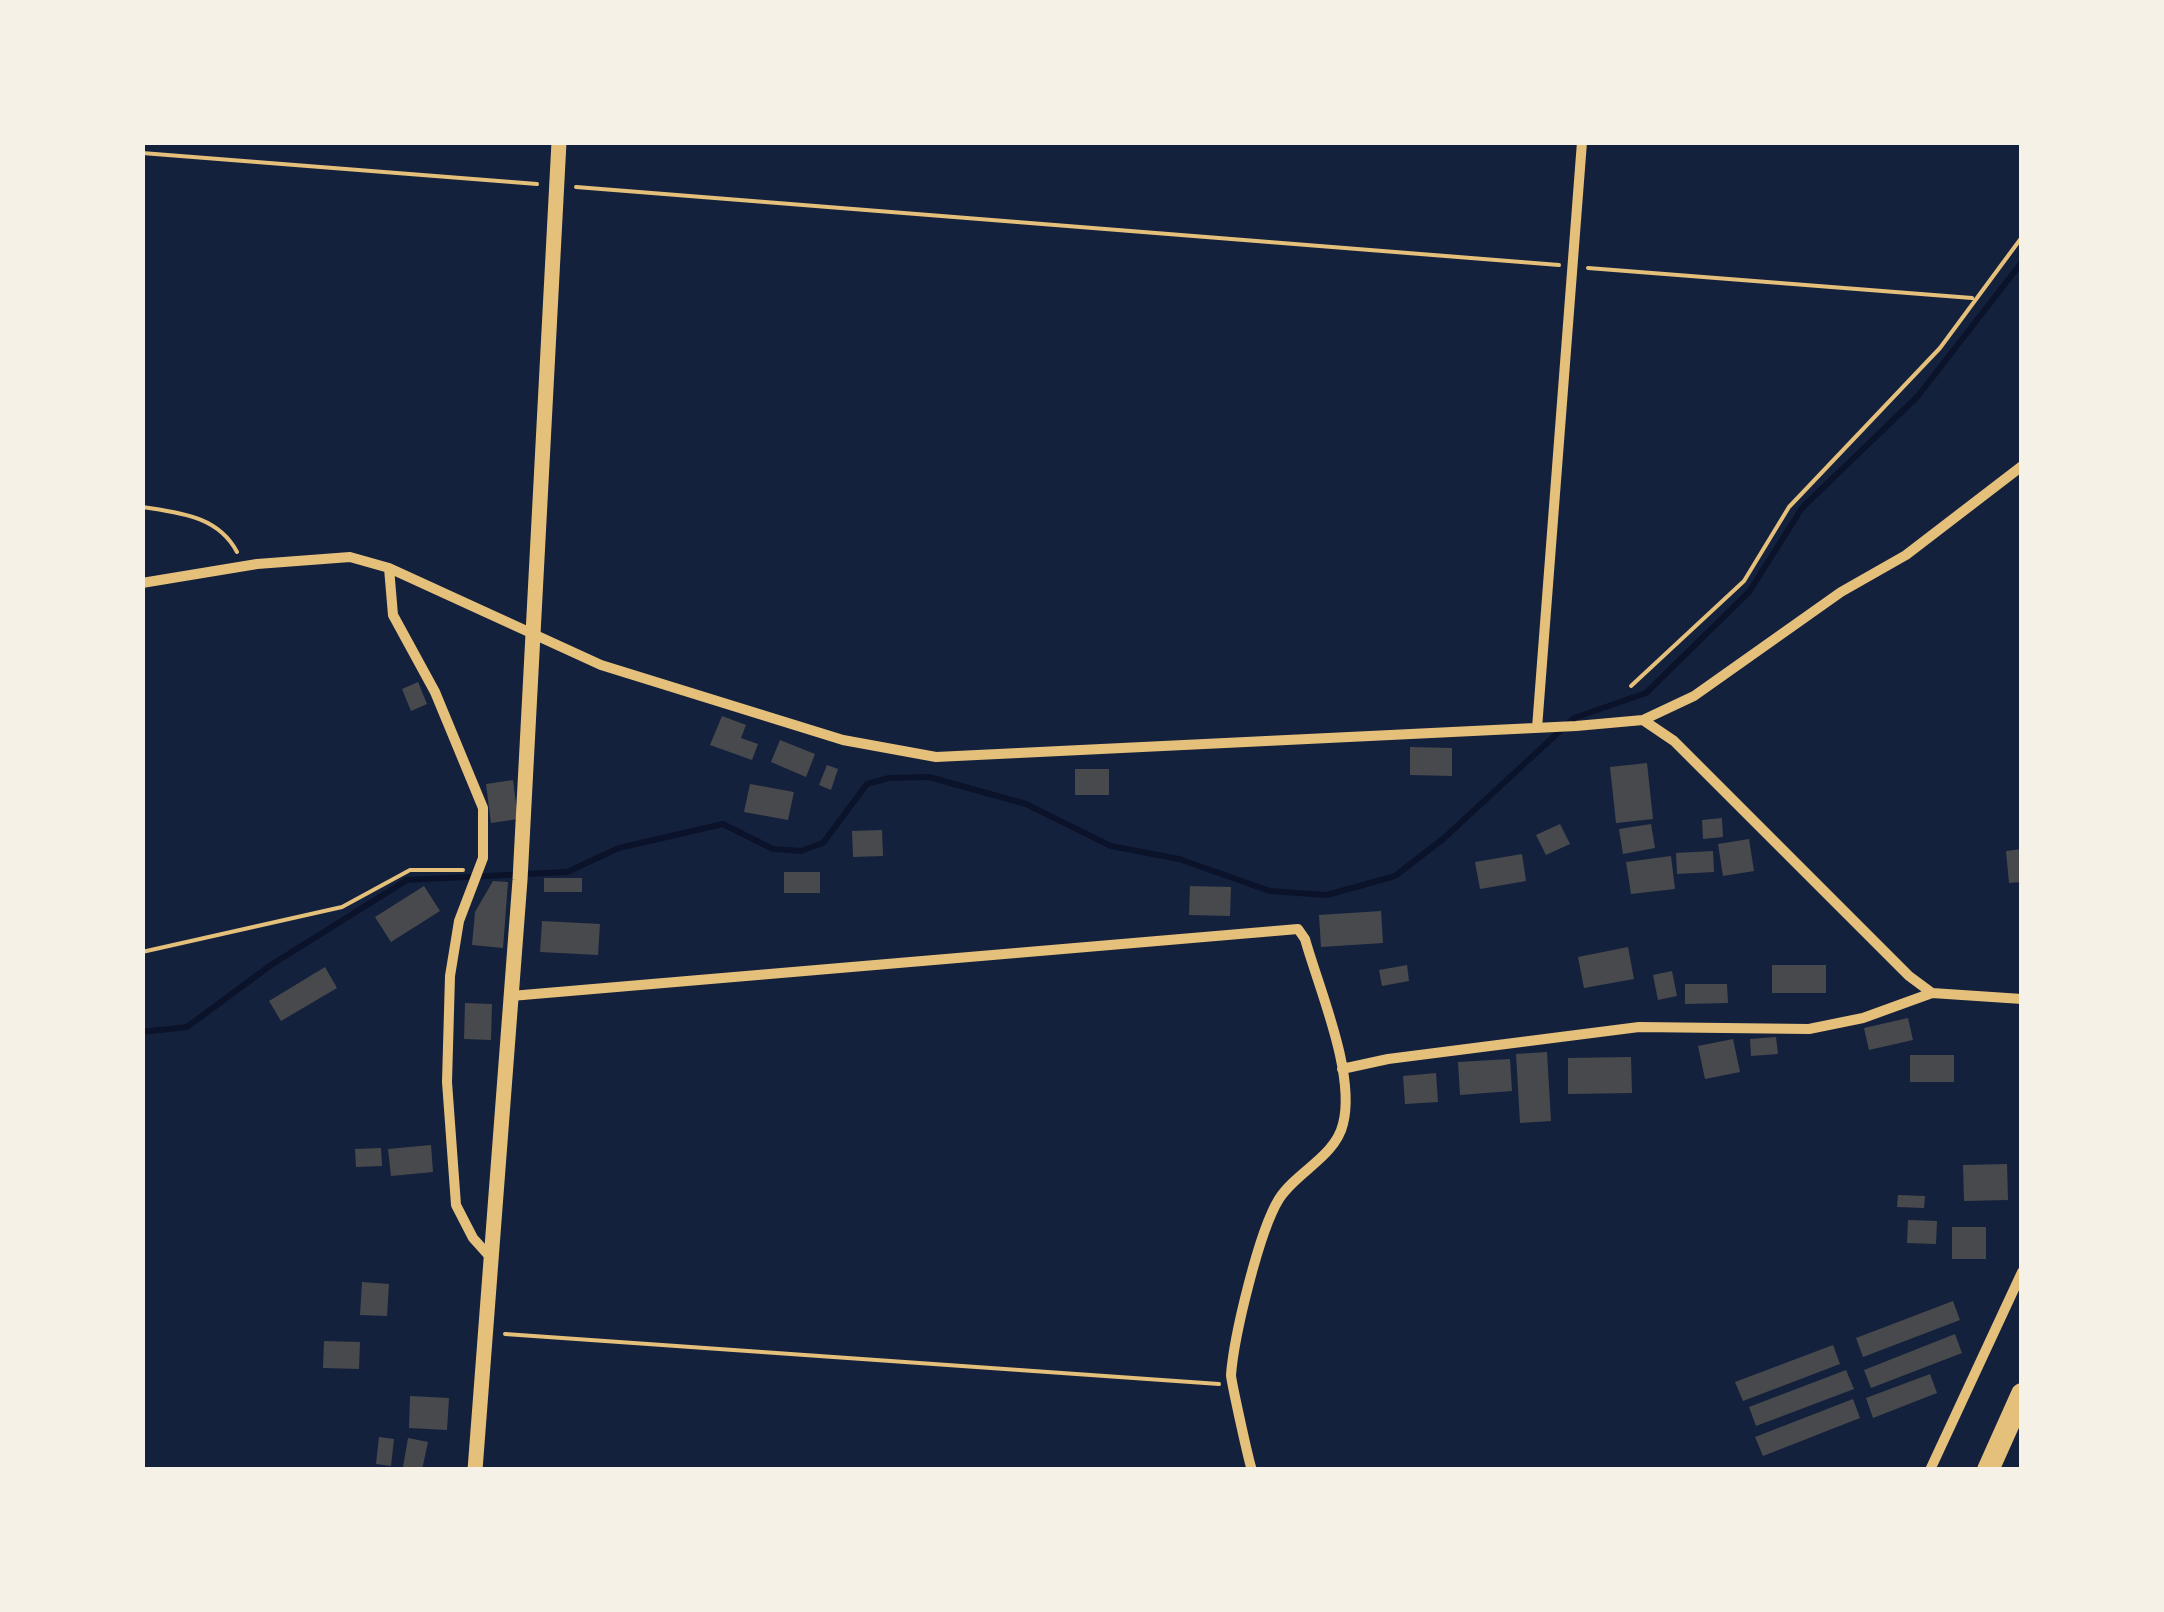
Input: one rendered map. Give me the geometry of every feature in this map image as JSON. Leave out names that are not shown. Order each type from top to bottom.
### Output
[{"type":"highway","points":[[1988,1470],[2022,1394]]},
{"type":"street","points":[[475,1470],[536,637],[559,142]]},
{"type":"street","points":[[1537,728],[1582,142]]},
{"type":"street","points":[[142,583],[242,566],[350,558],[389,568],[601,665],[843,740],[936,757],[1550,728],[1643,720],[1694,696],[1841,592],[1906,555],[2022,466]]},
{"type":"street","points":[[389,568],[393,615],[435,692],[482,808],[485,831],[478,871],[455,944],[448,1004],[447,1082],[456,1205],[473,1238],[491,1258]]},
{"type":"street","points":[[1643,720],[1674,741],[1909,976],[1932,993]]},
{"type":"street","points":[[511,996],[1298,929],[1305,940],[1342,1069],[1344,1115],[1339,1136],[1282,1195],[1270,1215],[1231,1385],[1252,1470]]},
{"type":"street","points":[[1342,1069],[1388,1059],[1639,1026],[1809,1029],[1863,1018],[1932,993],[2022,999]]},
{"type":"street","points":[[1930,1470],[2022,1272]]},
{"type":"path","points":[[142,153],[1972,298]]},
{"type":"path","points":[[1631,686],[1744,581],[1789,507],[1940,348],[1972,298],[2022,237]]},
{"type":"path","points":[[142,506],[185,514],[215,526],[235,547],[242,566]]},
{"type":"path","points":[[142,952],[342,908],[410,870],[478,871]]},
{"type":"path","points":[[485,1333],[1231,1385]]},
{"type":"building","points":[[418,682],[427,704],[411,711],[402,689]]},
{"type":"building","points":[[722,716],[746,725],[741,738],[758,744],[752,760],[710,745]]},
{"type":"building","points":[[780,740],[815,754],[806,777],[771,762]]},
{"type":"building","points":[[1410,747],[1452,748],[1452,776],[1410,775]]},
{"type":"building","points":[[1647,763],[1653,819],[1616,823],[1610,767]]},
{"type":"building","points":[[827,765],[838,769],[831,790],[819,785]]},
{"type":"building","points":[[1075,769],[1109,769],[1109,795],[1075,795]]},
{"type":"building","points":[[513,780],[518,819],[491,823],[486,784]]},
{"type":"building","points":[[750,784],[794,792],[788,820],[744,812]]},
{"type":"building","points":[[1722,818],[1723,837],[1703,839],[1702,820]]},
{"type":"building","points":[[1560,824],[1570,844],[1546,855],[1536,835]]},
{"type":"building","points":[[1651,824],[1655,848],[1623,854],[1619,829]]},
{"type":"building","points":[[882,830],[883,856],[853,857],[852,831]]},
{"type":"building","points":[[1749,839],[1754,871],[1723,876],[1718,844]]},
{"type":"building","points":[[2022,849],[2022,882],[2009,883],[2006,851]]},
{"type":"building","points":[[1713,851],[1714,872],[1677,874],[1676,853]]},
{"type":"building","points":[[1522,854],[1526,881],[1480,889],[1475,862]]},
{"type":"building","points":[[1671,856],[1675,889],[1631,894],[1626,862]]},
{"type":"building","points":[[784,872],[820,872],[820,893],[784,893]]},
{"type":"building","points":[[544,878],[582,878],[582,892],[544,892]]},
{"type":"building","points":[[493,881],[508,882],[503,948],[472,945],[475,912]]},
{"type":"building","points":[[424,886],[440,911],[391,942],[375,917]]},
{"type":"building","points":[[1190,886],[1231,887],[1230,916],[1189,915]]},
{"type":"building","points":[[1381,911],[1383,943],[1321,947],[1319,915]]},
{"type":"building","points":[[542,921],[600,924],[598,955],[540,952]]},
{"type":"building","points":[[1628,947],[1634,979],[1584,988],[1578,957]]},
{"type":"building","points":[[1407,965],[1409,981],[1382,986],[1379,970]]},
{"type":"building","points":[[1772,965],[1826,965],[1826,993],[1772,993]]},
{"type":"building","points":[[325,967],[337,988],[281,1021],[269,1001]]},
{"type":"building","points":[[1672,971],[1677,996],[1658,1000],[1653,975]]},
{"type":"building","points":[[1685,984],[1727,984],[1728,1003],[1685,1004]]},
{"type":"building","points":[[465,1003],[492,1004],[491,1040],[464,1039]]},
{"type":"building","points":[[1908,1018],[1913,1040],[1869,1050],[1864,1028]]},
{"type":"building","points":[[1776,1037],[1778,1054],[1751,1056],[1750,1039]]},
{"type":"building","points":[[1733,1039],[1740,1072],[1705,1079],[1698,1046]]},
{"type":"building","points":[[1547,1052],[1551,1121],[1520,1123],[1516,1054]]},
{"type":"building","points":[[1910,1055],[1954,1055],[1954,1082],[1910,1082]]},
{"type":"building","points":[[1631,1057],[1632,1093],[1568,1094],[1568,1058]]},
{"type":"building","points":[[1510,1059],[1512,1091],[1460,1095],[1458,1062]]},
{"type":"building","points":[[1436,1073],[1438,1102],[1405,1104],[1403,1076]]},
{"type":"building","points":[[431,1145],[433,1172],[391,1176],[388,1149]]},
{"type":"building","points":[[381,1148],[382,1166],[356,1167],[355,1149]]},
{"type":"building","points":[[2007,1164],[2008,1200],[1964,1201],[1963,1165]]},
{"type":"building","points":[[1898,1195],[1925,1196],[1924,1208],[1897,1207]]},
{"type":"building","points":[[1908,1220],[1937,1221],[1936,1244],[1907,1243]]},
{"type":"building","points":[[1952,1227],[1986,1227],[1986,1259],[1952,1259]]},
{"type":"building","points":[[362,1282],[389,1284],[387,1316],[360,1315]]},
{"type":"building","points":[[1953,1301],[1960,1320],[1863,1357],[1856,1338]]},
{"type":"building","points":[[1955,1334],[1962,1353],[1871,1388],[1864,1370]]},
{"type":"building","points":[[324,1341],[360,1342],[359,1369],[323,1368]]},
{"type":"building","points":[[1833,1345],[1840,1364],[1743,1401],[1735,1382]]},
{"type":"building","points":[[1846,1370],[1854,1389],[1756,1426],[1749,1407]]},
{"type":"building","points":[[1930,1374],[1937,1393],[1873,1418],[1866,1398]]},
{"type":"building","points":[[410,1396],[449,1398],[447,1430],[409,1428]]},
{"type":"building","points":[[1853,1399],[1860,1418],[1763,1456],[1755,1437]]},
{"type":"building","points":[[379,1437],[394,1439],[391,1466],[376,1464]]},
{"type":"building","points":[[408,1438],[428,1442],[422,1470],[403,1467]]},
{"type":"waterway","points":[[142,1032],[187,1027],[271,965],[407,880],[567,872],[619,848],[723,824],[773,849],[801,851],[823,843],[867,784],[889,778],[929,777],[1026,804],[1111,846],[1179,859],[1270,891],[1327,895],[1395,876],[1443,839],[1574,718],[1646,693],[1749,592],[1802,508],[1918,396],[2022,262]]}]
